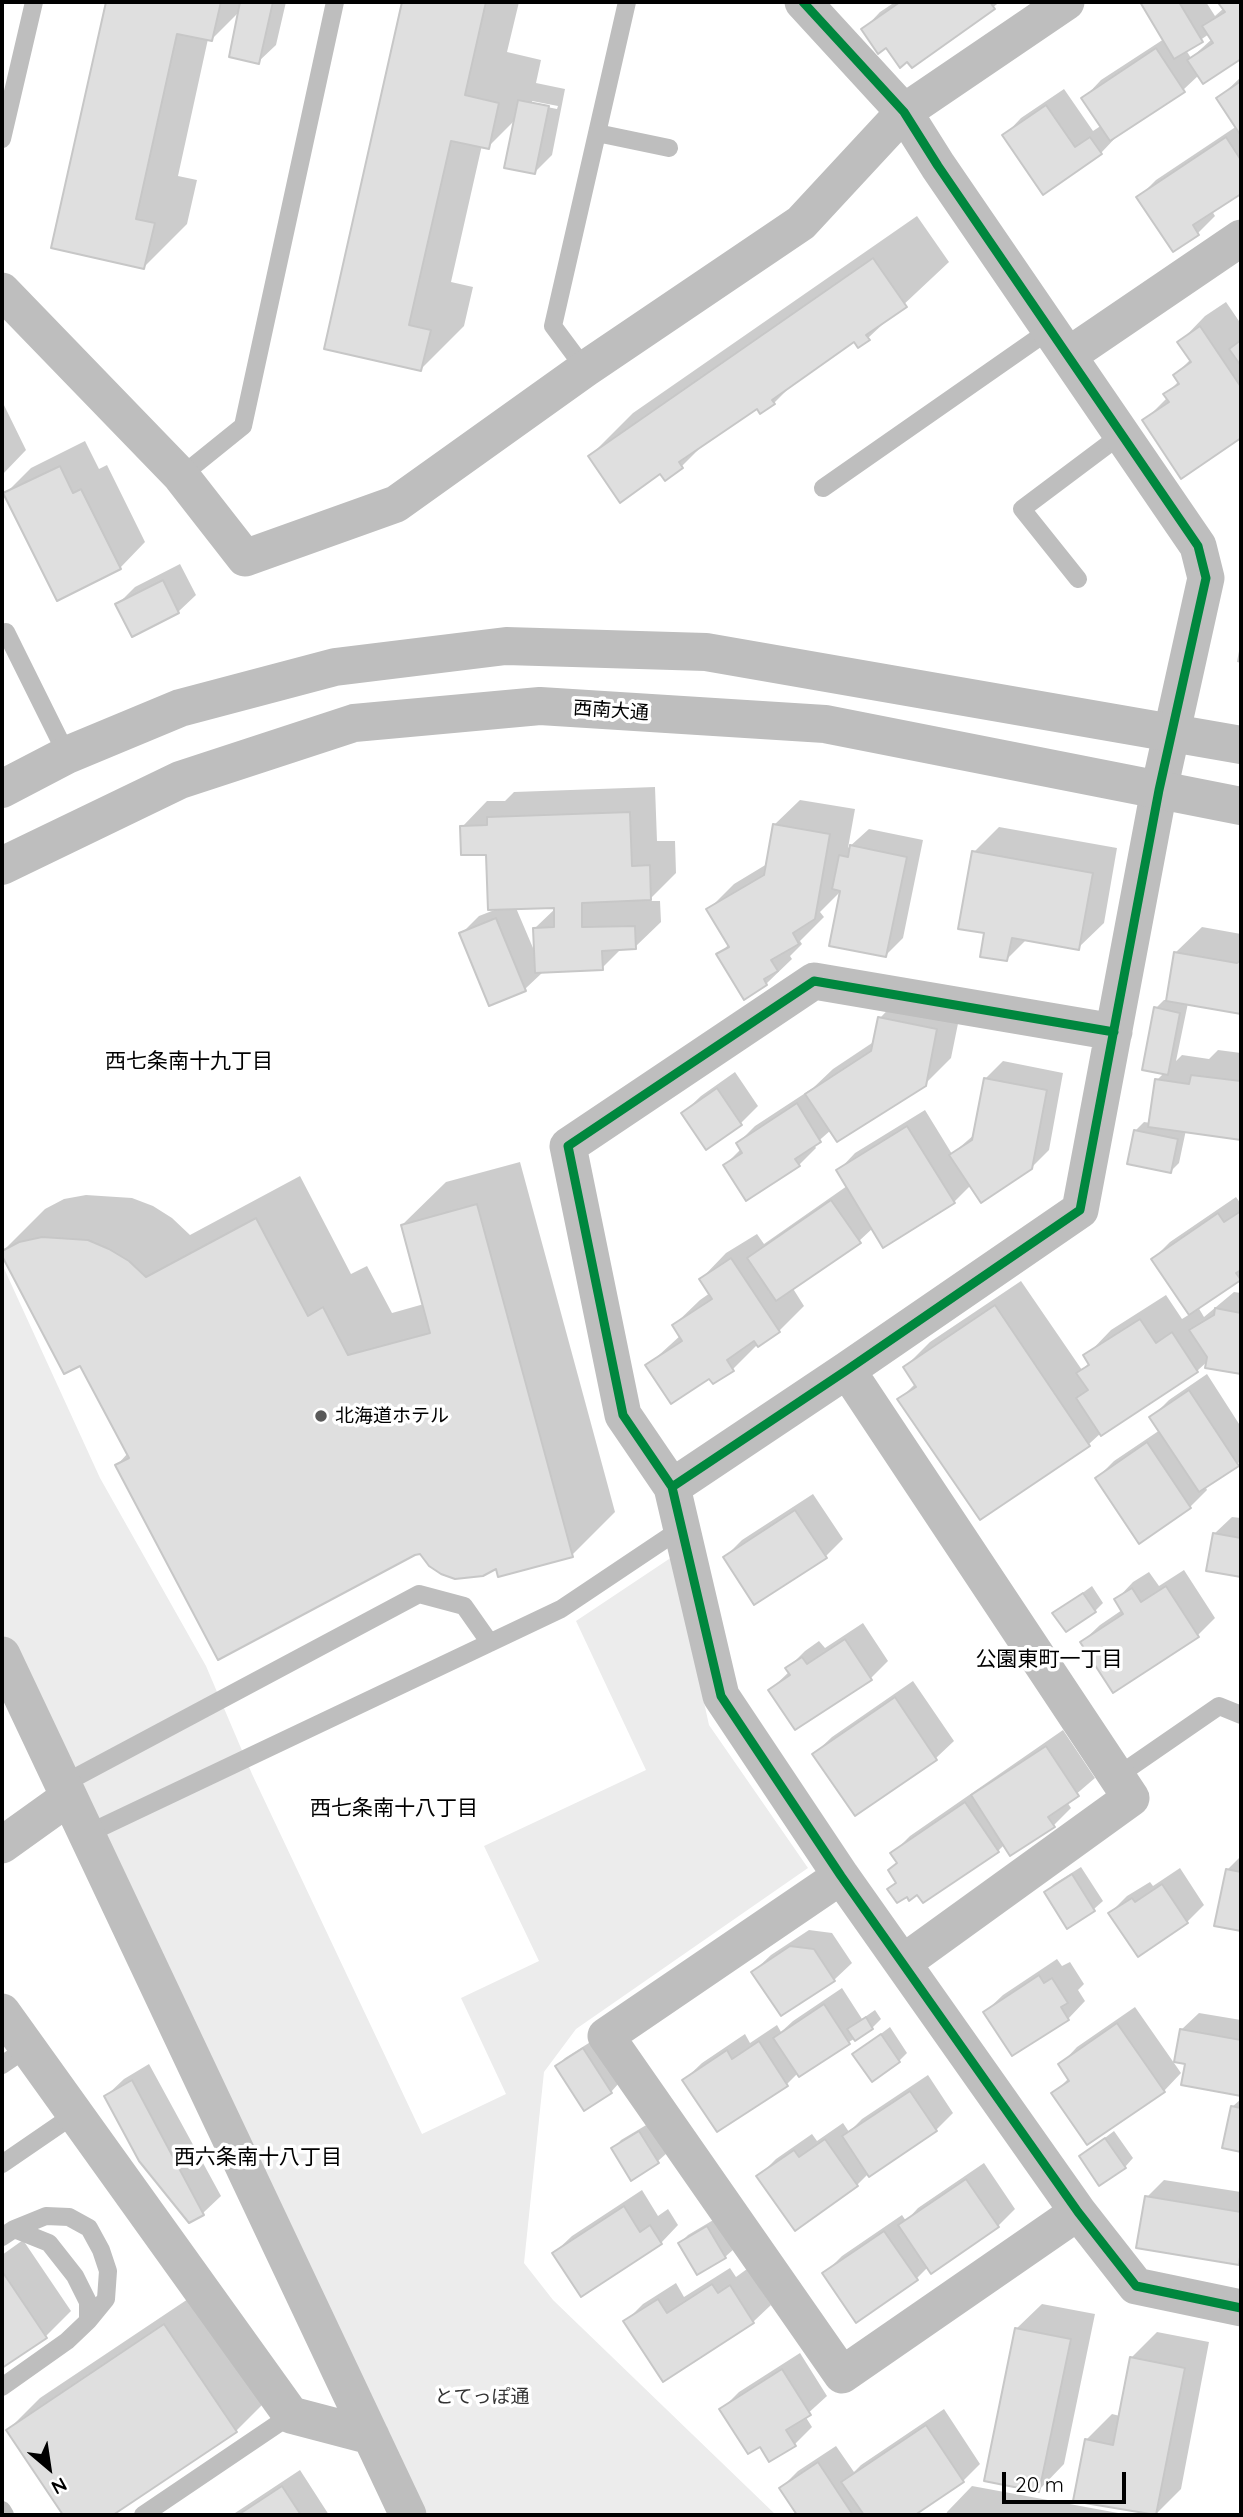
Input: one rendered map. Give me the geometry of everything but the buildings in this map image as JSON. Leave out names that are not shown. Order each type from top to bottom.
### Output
[{"type":"street","points":[[672,1487],[1080,1210],[1159,790],[1206,578],[1198,546],[938,166],[904,112],[803,2]]},
{"type":"street","points":[[2,290],[181,476],[245,558],[396,504],[585,369],[801,223],[904,112],[1066,2]]},
{"type":"street","points":[[1060,342],[1241,238]]},
{"type":"street","points":[[2,789],[67,755],[180,708],[335,667],[506,646],[706,652],[1241,745]]},
{"type":"street","name":"西南大通","points":[[2,866],[180,780],[354,723],[540,706],[825,724],[1241,806]]},
{"type":"street","points":[[1114,1032],[814,981],[568,1146],[622,1415],[672,1487],[720,1696],[841,1876],[1078,2212],[1136,2287],[1241,2308]]},
{"type":"street","points":[[847,1370],[1130,1798],[904,1962]]},
{"type":"street","points":[[2,1655],[408,2515]]},
{"type":"street","points":[[2,1844],[66,1790]]},
{"type":"street","points":[[841,1876],[606,2036],[842,2375],[1078,2212]]},
{"type":"street","points":[[2,2012],[14,2056],[75,2114],[291,2415],[370,2436]]},
{"type":"lane","points":[[2,139],[34,2]]},
{"type":"lane","points":[[181,476],[243,426],[335,2]]},
{"type":"lane","points":[[585,369],[553,326],[627,2]]},
{"type":"lane","points":[[597,133],[669,148]]},
{"type":"lane","points":[[823,488],[1060,342]]},
{"type":"lane","points":[[1078,579],[1023,509],[1122,434]]},
{"type":"lane","points":[[2,634],[6,632],[67,755]]},
{"type":"lane","points":[[87,1834],[561,1609],[682,1528]]},
{"type":"lane","points":[[66,1790],[419,1594],[464,1605],[490,1643]]},
{"type":"lane","points":[[1116,1776],[1219,1706],[1241,1715]]},
{"type":"lane","points":[[2,2164],[75,2114]]},
{"type":"lane","points":[[2,2387],[67,2342],[88,2322],[106,2299],[108,2271],[89,2228],[69,2217],[46,2216],[8,2233]]},
{"type":"lane","points":[[8,2233],[49,2243],[75,2276],[88,2302],[88,2322]]},
{"type":"lane","points":[[143,2515],[291,2415]]},
{"type":"lane","points":[[2,2510],[5,2515]]},
{"type":"green space","name":"とてっぽ通","points":[[2,1264],[100,1478],[206,1666],[252,1774],[422,2134],[506,2094],[461,1998],[539,1961],[484,1846],[646,1770],[576,1621],[672,1557],[709,1725],[808,1868],[576,2029],[544,2072],[524,2263],[553,2300],[776,2515],[408,2515],[2,1655]]},
{"type":"cycle path","points":[[672,1487],[1080,1210],[1159,790],[1206,578],[1198,546],[938,166],[904,112],[803,2]]},
{"type":"cycle path","points":[[1114,1032],[814,981],[568,1146],[623,1415],[672,1487],[721,1696],[841,1876],[1078,2212],[1136,2286],[1241,2308]]},
{"type":"place","name":"北海道ホテル","points":[[321,1416]]},
{"type":"district","name":"西七条南十九丁目","points":[[189,1062]]},
{"type":"district","name":"公園東町一丁目","points":[[1049,1660]]},
{"type":"district","name":"西七条南十八丁目","points":[[394,1809]]},
{"type":"district","name":"西六条南十八丁目","points":[[258,2158]]}]
